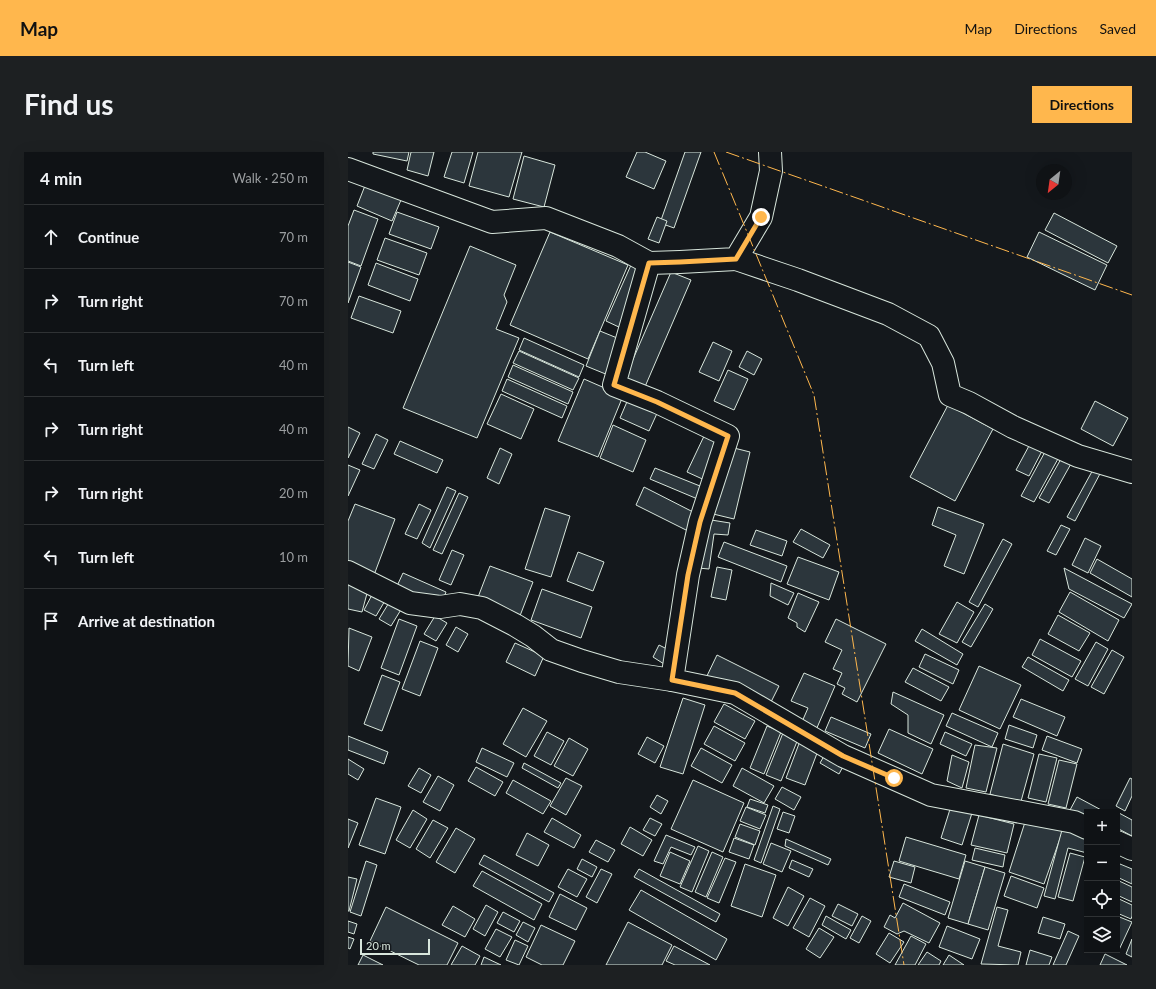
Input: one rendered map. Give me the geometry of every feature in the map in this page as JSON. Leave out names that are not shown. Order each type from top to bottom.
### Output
[{"type":"street","points":[[736,259],[761,217],[771,171],[770,152]]},
{"type":"street","points":[[348,169],[492,222],[546,218],[618,246],[649,263],[736,259],[798,280],[888,314],[929,336],[943,363],[950,395],[969,403],[1013,427],[1078,456],[1132,472]]},
{"type":"street","points":[[649,263],[614,385],[657,402],[728,436],[700,522],[688,575],[672,680]]},
{"type":"street","points":[[348,572],[410,603],[440,607],[460,604],[482,608],[515,625],[533,636],[551,650],[582,661],[619,672],[672,680],[735,693],[843,756],[931,796],[1074,822],[1084,827]]},
{"type":"street","points":[[1120,843],[1132,849]]},
{"type":"building","points":[[373,152],[409,152],[407,161],[373,154]]},
{"type":"building","points":[[411,152],[434,152],[428,176],[407,170]]},
{"type":"building","points":[[452,152],[473,152],[464,183],[444,177]]},
{"type":"building","points":[[478,152],[522,152],[509,197],[469,186]]},
{"type":"building","points":[[637,152],[645,152],[666,161],[654,189],[626,177]]},
{"type":"building","points":[[685,152],[701,152],[674,228],[660,223]]},
{"type":"building","points":[[524,156],[555,165],[544,207],[513,199]]},
{"type":"building","points":[[368,178],[404,193],[392,221],[357,206]]},
{"type":"building","points":[[354,210],[378,219],[361,266],[348,261],[348,226]]},
{"type":"building","points":[[397,212],[439,227],[431,249],[389,234]]},
{"type":"building","points":[[1054,213],[1117,246],[1108,263],[1045,230]]},
{"type":"building","points":[[657,217],[667,221],[659,243],[648,239]]},
{"type":"building","points":[[550,232],[628,265],[588,359],[510,325]]},
{"type":"building","points":[[1039,232],[1107,265],[1095,290],[1027,257]]},
{"type":"building","points":[[385,238],[427,253],[419,275],[377,260]]},
{"type":"building","points":[[470,246],[516,265],[504,295],[507,302],[496,329],[519,338],[477,438],[403,408]]},
{"type":"building","points":[[348,262],[361,267],[348,303]]},
{"type":"building","points":[[376,263],[418,279],[410,301],[368,285]]},
{"type":"building","points":[[631,265],[645,272],[621,328],[606,321]]},
{"type":"building","points":[[671,272],[691,280],[644,389],[624,380]]},
{"type":"building","points":[[359,296],[401,311],[393,333],[351,318]]},
{"type":"building","points":[[600,331],[622,340],[608,375],[586,366]]},
{"type":"building","points":[[524,338],[584,365],[579,377],[519,350]]},
{"type":"building","points":[[713,342],[732,351],[719,381],[699,372]]},
{"type":"building","points":[[519,351],[579,378],[573,390],[513,363]]},
{"type":"building","points":[[747,351],[762,359],[754,375],[739,367]]},
{"type":"building","points":[[513,365],[573,392],[568,404],[508,377]]},
{"type":"building","points":[[728,370],[748,379],[734,410],[714,401]]},
{"type":"building","points":[[507,379],[567,406],[562,418],[502,391]]},
{"type":"building","points":[[584,379],[623,396],[598,457],[558,441]]},
{"type":"building","points":[[501,394],[534,409],[521,439],[487,424]]},
{"type":"building","points":[[629,397],[659,409],[649,431],[620,418]]},
{"type":"building","points":[[1095,401],[1128,418],[1113,446],[1081,429]]},
{"type":"building","points":[[948,405],[993,429],[955,501],[910,477]]},
{"type":"building","points":[[613,425],[646,440],[633,472],[600,458]]},
{"type":"building","points":[[348,427],[360,433],[348,458]]},
{"type":"building","points":[[376,434],[388,440],[374,469],[362,464]]},
{"type":"building","points":[[705,434],[726,443],[709,482],[687,472]]},
{"type":"building","points":[[400,441],[443,460],[437,473],[394,454]]},
{"type":"building","points":[[1030,444],[1042,451],[1029,476],[1016,470]]},
{"type":"building","points":[[726,446],[750,452],[734,519],[709,513]]},
{"type":"building","points":[[500,448],[512,454],[499,484],[487,478]]},
{"type":"building","points":[[1046,450],[1059,457],[1034,502],[1021,496]]},
{"type":"building","points":[[1062,457],[1072,462],[1049,503],[1039,498]]},
{"type":"building","points":[[348,465],[360,470],[348,496]]},
{"type":"building","points":[[1095,466],[1102,470],[1075,521],[1067,517]]},
{"type":"building","points":[[655,468],[705,488],[700,500],[650,479]]},
{"type":"building","points":[[447,487],[456,491],[430,548],[422,543]]},
{"type":"building","points":[[644,487],[697,514],[688,531],[636,505]]},
{"type":"building","points":[[459,493],[468,497],[442,554],[433,550]]},
{"type":"building","points":[[355,504],[395,519],[374,575],[348,565],[348,521]]},
{"type":"building","points":[[419,504],[431,510],[417,539],[405,534]]},
{"type":"building","points":[[938,507],[984,524],[964,574],[944,566],[956,535],[932,525]]},
{"type":"building","points":[[545,508],[570,516],[551,577],[525,569]]},
{"type":"building","points":[[705,519],[730,523],[728,535],[714,534],[709,569],[698,568]]},
{"type":"building","points":[[1061,525],[1070,529],[1056,555],[1047,551]]},
{"type":"building","points":[[801,529],[830,545],[823,558],[793,542]]},
{"type":"building","points":[[756,530],[787,541],[782,556],[750,545]]},
{"type":"building","points":[[1085,538],[1101,546],[1088,573],[1072,565]]},
{"type":"building","points":[[1003,539],[1012,544],[978,607],[969,602]]},
{"type":"building","points":[[724,542],[787,566],[781,582],[718,557]]},
{"type":"building","points":[[452,550],[464,555],[451,585],[439,580]]},
{"type":"building","points":[[578,552],[604,562],[593,591],[567,581]]},
{"type":"building","points":[[798,557],[839,572],[829,600],[787,584]]},
{"type":"building","points":[[1097,559],[1132,579],[1132,597],[1090,573]]},
{"type":"building","points":[[490,566],[533,582],[518,621],[475,605]]},
{"type":"building","points":[[717,567],[732,570],[726,600],[711,597]]},
{"type":"building","points":[[1064,568],[1132,604],[1124,618],[1069,589]]},
{"type":"building","points":[[403,573],[446,592],[441,605],[397,586]]},
{"type":"building","points":[[348,581],[369,586],[362,612],[348,609]]},
{"type":"building","points":[[771,583],[794,593],[788,605],[770,596]]},
{"type":"building","points":[[542,589],[592,607],[581,638],[531,620]]},
{"type":"building","points":[[374,591],[386,599],[376,616],[364,610]]},
{"type":"building","points":[[1070,592],[1119,620],[1108,641],[1059,612]]},
{"type":"building","points":[[798,593],[819,602],[805,632],[797,627],[797,623],[788,618]]},
{"type":"building","points":[[390,601],[402,608],[391,626],[379,619]]},
{"type":"building","points":[[957,602],[974,612],[957,643],[939,634]]},
{"type":"building","points":[[985,604],[993,609],[971,647],[962,642]]},
{"type":"building","points":[[1058,615],[1090,633],[1079,651],[1048,634]]},
{"type":"building","points":[[435,616],[447,623],[436,641],[424,634]]},
{"type":"building","points":[[399,619],[417,626],[399,675],[381,668]]},
{"type":"building","points":[[836,619],[886,644],[857,702],[842,694],[845,688],[837,684],[842,673],[833,669],[842,650],[825,642]]},
{"type":"building","points":[[456,627],[468,634],[458,652],[446,645]]},
{"type":"building","points":[[349,628],[372,637],[359,671],[348,666]]},
{"type":"building","points":[[922,629],[963,654],[957,665],[915,641]]},
{"type":"building","points":[[1040,639],[1081,661],[1072,677],[1032,655]]},
{"type":"building","points":[[420,641],[438,648],[420,696],[402,689]]},
{"type":"building","points":[[1096,642],[1108,649],[1088,686],[1075,679]]},
{"type":"building","points":[[515,643],[544,656],[535,676],[506,662]]},
{"type":"building","points":[[659,645],[671,651],[664,664],[653,657]]},
{"type":"building","points":[[1112,650],[1124,657],[1104,694],[1091,687]]},
{"type":"building","points":[[925,654],[959,670],[953,684],[919,667]]},
{"type":"building","points":[[717,655],[779,686],[770,704],[705,680]]},
{"type":"building","points":[[1028,657],[1069,680],[1063,691],[1022,667]]},
{"type":"building","points":[[979,666],[1021,685],[1000,729],[959,710]]},
{"type":"building","points":[[913,668],[949,687],[941,701],[905,682]]},
{"type":"building","points":[[804,673],[835,686],[816,730],[801,724],[808,708],[791,701]]},
{"type":"building","points":[[382,675],[400,682],[382,731],[364,724]]},
{"type":"building","points":[[893,692],[944,715],[931,744],[908,733],[908,715],[891,704]]},
{"type":"building","points":[[683,698],[705,705],[683,774],[660,767]]},
{"type":"building","points":[[1021,699],[1065,717],[1057,736],[1013,717]]},
{"type":"building","points":[[724,704],[755,721],[745,739],[714,722]]},
{"type":"building","points":[[523,708],[547,721],[526,757],[503,744]]},
{"type":"building","points":[[952,713],[998,733],[992,747],[946,726]]},
{"type":"building","points":[[831,717],[871,734],[865,748],[825,731]]},
{"type":"building","points":[[1009,725],[1037,735],[1033,748],[1005,739]]},
{"type":"building","points":[[714,726],[745,743],[735,761],[704,744]]},
{"type":"building","points":[[767,726],[781,732],[764,774],[750,768]]},
{"type":"building","points":[[889,729],[933,749],[922,774],[878,753]]},
{"type":"building","points":[[547,732],[564,741],[551,765],[534,756]]},
{"type":"building","points":[[945,732],[972,744],[966,756],[940,744]]},
{"type":"building","points":[[783,733],[798,739],[781,781],[766,775]]},
{"type":"building","points":[[348,736],[388,752],[384,764],[348,750]]},
{"type":"building","points":[[1047,736],[1082,749],[1077,763],[1042,750]]},
{"type":"building","points":[[647,737],[664,746],[655,763],[638,754]]},
{"type":"building","points":[[569,738],[588,749],[573,776],[554,766]]},
{"type":"building","points":[[800,741],[819,748],[805,785],[786,778]]},
{"type":"building","points":[[1003,744],[1034,754],[1020,805],[990,794]]},
{"type":"building","points":[[975,745],[997,748],[986,792],[966,788]]},
{"type":"building","points":[[482,748],[514,763],[507,777],[476,762]]},
{"type":"building","points":[[701,748],[732,765],[722,783],[691,766]]},
{"type":"building","points":[[827,751],[846,761],[839,774],[820,763]]},
{"type":"building","points":[[1039,754],[1057,758],[1046,802],[1028,798]]},
{"type":"building","points":[[952,755],[969,762],[962,788],[947,781]]},
{"type":"building","points":[[348,759],[364,769],[358,780],[348,774]]},
{"type":"building","points":[[1059,760],[1077,764],[1066,808],[1048,804]]},
{"type":"building","points":[[524,763],[561,783],[558,788],[522,768]]},
{"type":"building","points":[[476,767],[503,782],[495,796],[468,781]]},
{"type":"building","points":[[419,768],[431,775],[421,793],[408,786]]},
{"type":"building","points":[[742,768],[774,786],[764,803],[733,786]]},
{"type":"building","points":[[438,776],[454,785],[440,811],[423,802]]},
{"type":"building","points":[[566,778],[582,786],[566,815],[550,806]]},
{"type":"building","points":[[1130,778],[1132,779],[1132,796],[1125,811],[1116,806]]},
{"type":"building","points":[[513,780],[551,801],[543,814],[506,793]]},
{"type":"building","points":[[693,780],[744,803],[723,852],[671,829]]},
{"type":"building","points":[[782,787],[801,797],[794,810],[775,799]]},
{"type":"building","points":[[657,795],[668,801],[661,814],[650,807]]},
{"type":"building","points":[[1077,797],[1099,809],[1084,809],[1084,817],[1070,810]]},
{"type":"building","points":[[376,798],[401,807],[385,854],[359,845]]},
{"type":"building","points":[[750,799],[768,805],[765,813],[747,807]]},
{"type":"building","points":[[773,806],[780,809],[761,863],[754,860]]},
{"type":"building","points":[[951,806],[972,813],[962,845],[941,838]]},
{"type":"building","points":[[746,807],[766,815],[760,829],[740,821]]},
{"type":"building","points":[[413,810],[427,819],[410,848],[396,840]]},
{"type":"building","points":[[783,812],[795,816],[789,833],[777,829]]},
{"type":"building","points":[[1120,814],[1132,820],[1132,836],[1120,830]]},
{"type":"building","points":[[979,815],[1014,824],[1007,853],[971,845]]},
{"type":"building","points":[[552,818],[581,835],[574,848],[544,832]]},
{"type":"building","points":[[650,818],[662,824],[655,836],[643,830]]},
{"type":"building","points":[[348,819],[358,823],[348,848]]},
{"type":"building","points":[[1026,819],[1063,830],[1044,884],[1009,872]]},
{"type":"building","points":[[433,820],[448,828],[430,858],[416,849]]},
{"type":"building","points":[[740,824],[760,831],[755,845],[735,837]]},
{"type":"building","points":[[630,827],[652,840],[643,856],[621,844]]},
{"type":"building","points":[[456,828],[475,839],[455,873],[436,862]]},
{"type":"building","points":[[1062,830],[1084,836],[1084,852],[1068,848],[1055,899],[1044,896]]},
{"type":"building","points":[[527,833],[549,845],[538,866],[516,855]]},
{"type":"building","points":[[666,835],[695,847],[691,855],[671,847],[663,864],[654,861]]},
{"type":"building","points":[[906,837],[966,855],[959,879],[899,861]]},
{"type":"building","points":[[734,838],[754,845],[749,859],[729,852]]},
{"type":"building","points":[[786,839],[831,859],[828,865],[785,846]]},
{"type":"building","points":[[596,840],[615,850],[608,862],[589,852]]},
{"type":"building","points":[[771,843],[791,851],[782,872],[763,864]]},
{"type":"building","points":[[698,846],[709,851],[692,892],[680,887]]},
{"type":"building","points":[[975,848],[1005,855],[1003,867],[972,860]]},
{"type":"building","points":[[670,852],[690,861],[680,884],[660,876]]},
{"type":"building","points":[[712,852],[723,857],[706,897],[695,892]]},
{"type":"building","points":[[1070,853],[1084,857],[1073,901],[1058,897]]},
{"type":"building","points":[[484,855],[554,893],[549,902],[479,864]]},
{"type":"building","points":[[725,858],[736,862],[719,903],[707,898]]},
{"type":"building","points":[[582,859],[597,867],[592,877],[577,869]]},
{"type":"building","points":[[792,860],[813,869],[809,877],[789,868]]},
{"type":"building","points":[[366,861],[377,865],[361,916],[350,912]]},
{"type":"building","points":[[894,861],[915,867],[911,883],[889,877]]},
{"type":"building","points":[[965,861],[985,867],[968,924],[948,918]]},
{"type":"building","points":[[745,864],[776,875],[762,917],[731,906]]},
{"type":"building","points":[[1120,864],[1132,869],[1132,884],[1120,878]]},
{"type":"building","points":[[985,867],[1005,873],[988,930],[968,924]]},
{"type":"building","points":[[568,869],[587,879],[577,897],[558,887]]},
{"type":"building","points":[[601,869],[612,874],[597,903],[586,897]]},
{"type":"building","points":[[639,869],[720,914],[716,922],[634,877]]},
{"type":"building","points":[[482,871],[542,904],[534,920],[473,886]]},
{"type":"building","points":[[1011,876],[1044,888],[1037,908],[1004,896]]},
{"type":"building","points":[[348,877],[357,879],[349,911],[348,911]]},
{"type":"building","points":[[1120,881],[1132,887],[1132,902],[1120,896]]},
{"type":"building","points":[[904,884],[950,902],[945,915],[899,897]]},
{"type":"building","points":[[788,887],[804,896],[788,926],[773,918]]},
{"type":"building","points":[[641,890],[727,939],[716,960],[629,910]]},
{"type":"building","points":[[560,894],[587,908],[576,930],[549,917]]},
{"type":"building","points":[[810,898],[825,906],[809,937],[793,928]]},
{"type":"building","points":[[1120,899],[1132,905],[1131,919],[1120,914]]},
{"type":"building","points":[[903,903],[940,923],[929,943],[904,931],[897,934],[884,927],[890,915],[895,918]]},
{"type":"building","points":[[838,904],[858,914],[852,926],[832,916]]},
{"type":"building","points":[[486,905],[498,912],[485,936],[473,929]]},
{"type":"building","points":[[453,906],[475,919],[465,937],[442,925]]},
{"type":"building","points":[[386,907],[458,943],[447,965],[419,965],[370,941]]},
{"type":"building","points":[[997,907],[1008,910],[998,946],[1021,952],[1018,965],[981,964]]},
{"type":"building","points":[[503,912],[520,921],[514,932],[497,923]]},
{"type":"building","points":[[826,916],[851,930],[846,939],[822,925]]},
{"type":"building","points":[[862,916],[871,921],[859,943],[850,938]]},
{"type":"building","points":[[1043,917],[1065,924],[1060,939],[1038,933]]},
{"type":"building","points":[[1120,917],[1132,922],[1120,948]]},
{"type":"building","points":[[348,921],[357,924],[354,934],[348,932]]},
{"type":"building","points":[[523,922],[535,928],[528,942],[516,935]]},
{"type":"building","points":[[628,922],[672,945],[662,965],[606,965]]},
{"type":"building","points":[[541,925],[575,941],[563,965],[542,965],[526,957]]},
{"type":"building","points":[[947,926],[980,939],[972,959],[939,947]]},
{"type":"building","points":[[819,928],[834,937],[820,958],[806,949]]},
{"type":"building","points":[[496,929],[512,937],[500,957],[485,949]]},
{"type":"building","points":[[1068,931],[1079,936],[1066,965],[1053,965]]},
{"type":"building","points":[[889,933],[904,942],[890,963],[876,954]]},
{"type":"building","points":[[911,936],[926,944],[915,965],[895,965]]},
{"type":"building","points":[[348,937],[354,939],[350,949],[348,948]]},
{"type":"building","points":[[1132,939],[1132,957],[1126,954]]},
{"type":"building","points":[[515,940],[528,946],[519,965],[506,960]]},
{"type":"building","points":[[462,946],[480,956],[475,965],[451,965]]},
{"type":"building","points":[[674,946],[710,965],[675,965],[666,961]]},
{"type":"building","points":[[1030,950],[1052,957],[1049,965],[1026,965]]},
{"type":"building","points":[[927,952],[941,961],[939,965],[918,965]]},
{"type":"building","points":[[1105,954],[1127,965],[1100,965]]},
{"type":"building","points":[[363,955],[383,965],[358,965]]},
{"type":"building","points":[[949,955],[964,965],[943,965]]},
{"type":"building","points":[[484,957],[501,965],[481,965]]},
{"type":"power","points":[[714,152],[814,395],[904,965]]},
{"type":"power","points":[[726,152],[1132,295]]},
{"type":"route","points":[[761,217],[736,259],[649,263],[614,385],[657,402],[728,436],[700,522],[688,575],[672,680],[735,693],[843,756],[894,778]]}]
